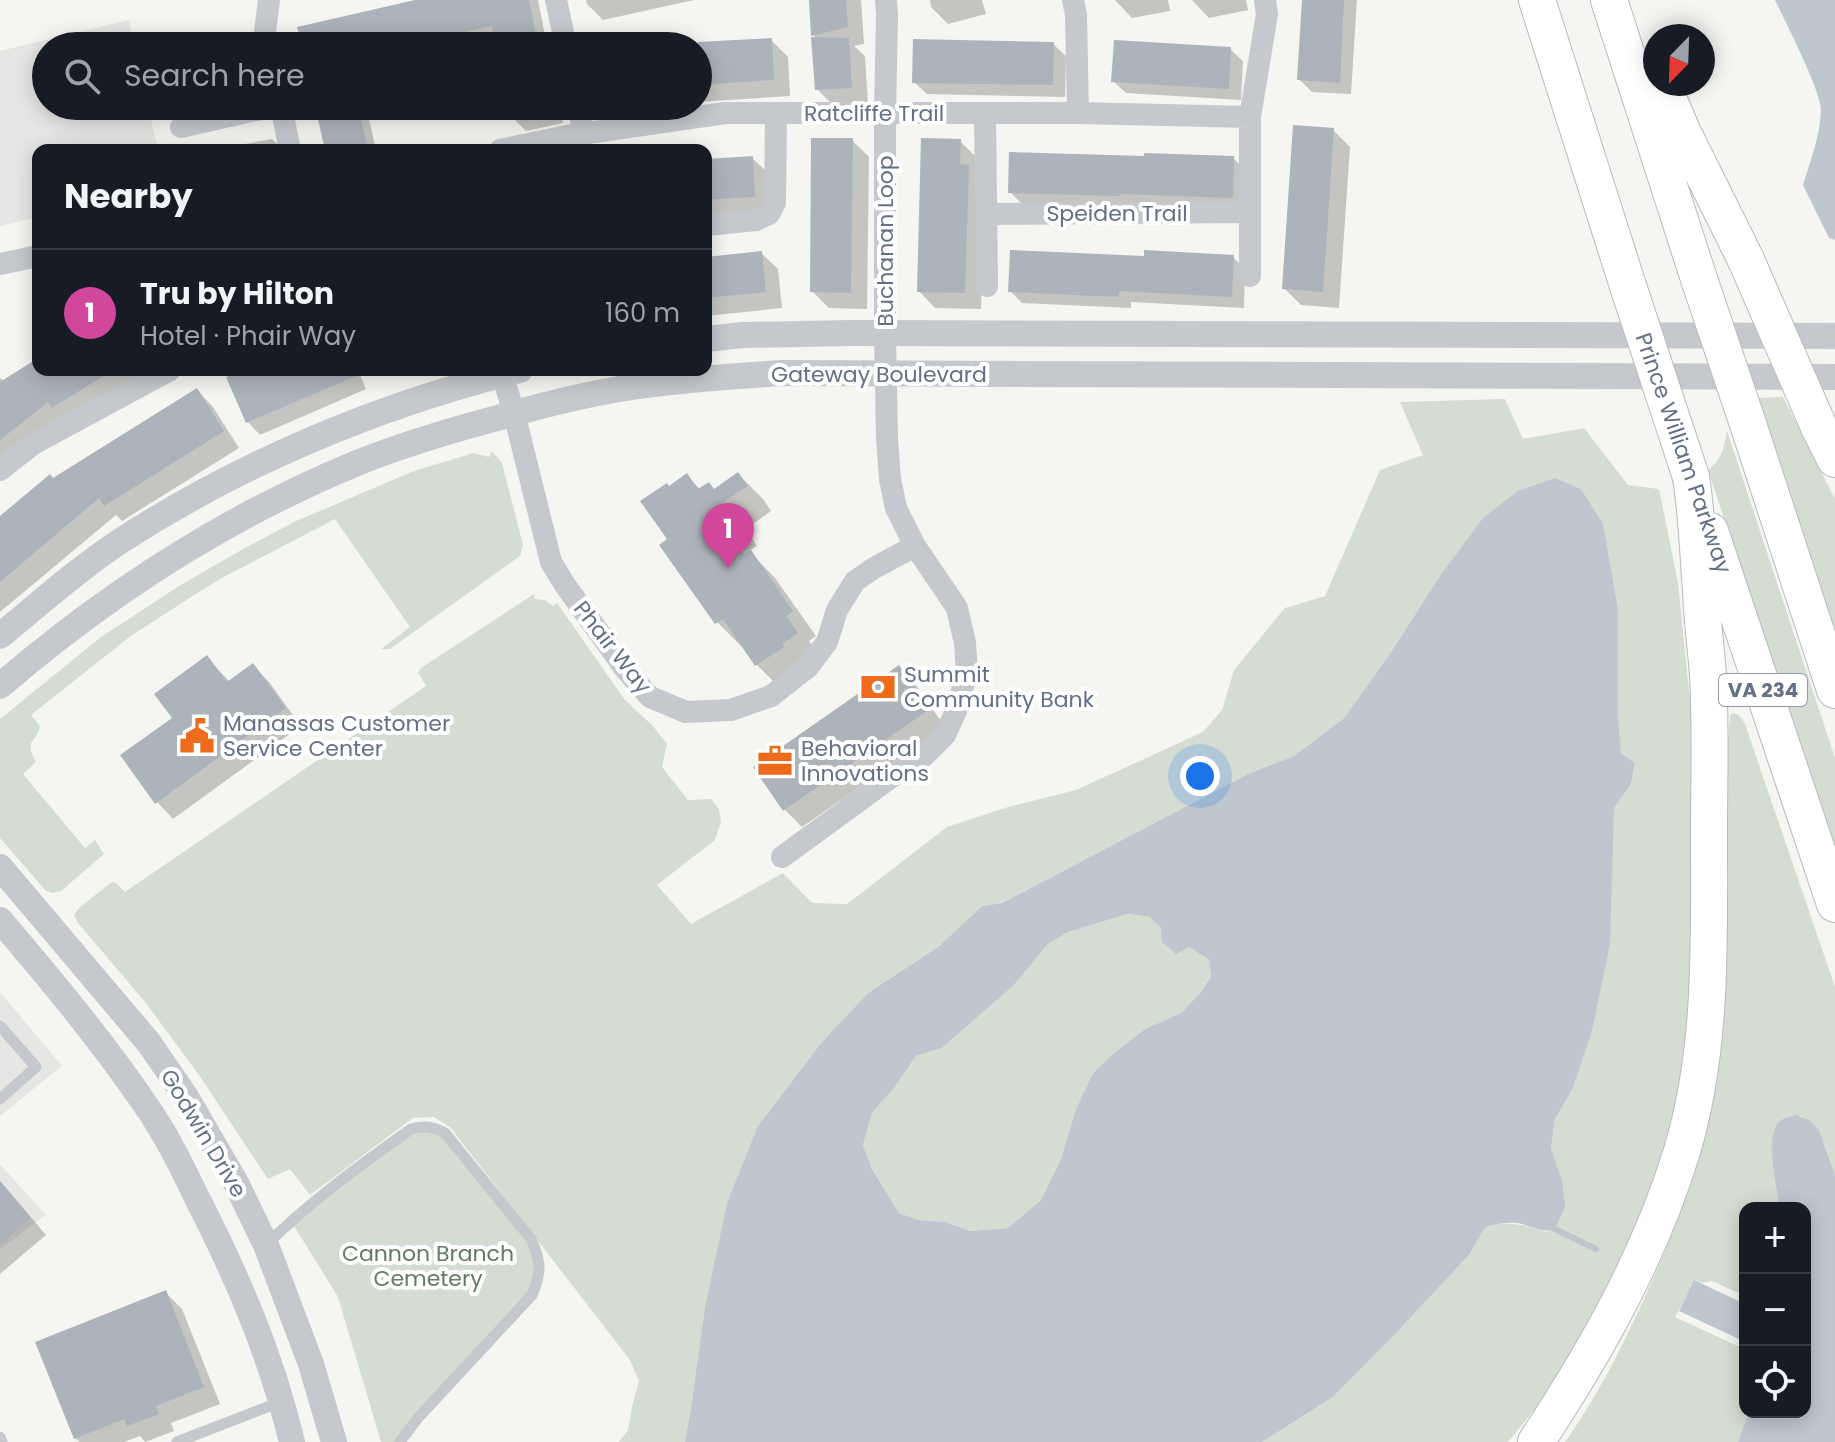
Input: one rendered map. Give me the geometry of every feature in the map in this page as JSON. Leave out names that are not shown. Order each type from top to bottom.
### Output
[{"type":"highway","name":"Prince William Parkway","points":[[1537,0],[1628,286],[1835,904]]},
{"type":"highway","name":"VA 234","points":[[1609,0],[1835,690]]},
{"type":"highway","points":[[1625,0],[1643,41]]},
{"type":"highway","points":[[1667,96],[1746,260],[1835,459]]},
{"type":"highway","points":[[1536,1442],[1570,1391],[1635,1274],[1660,1216],[1683,1149],[1696,1092],[1705,1029],[1709,961],[1709,755],[1708,677],[1697,514],[1691,477]]},
{"type":"street","points":[[265,32],[269,0]]},
{"type":"street","points":[[556,0],[563,32]]},
{"type":"street","name":"Buchanan Loop","points":[[782,857],[925,755],[945,735],[967,673],[965,643],[957,608],[915,546],[896,508],[890,479],[885,333],[886,0]]},
{"type":"street","points":[[1073,0],[1078,113]]},
{"type":"street","points":[[1250,276],[1250,117],[1267,14],[1265,0]]},
{"type":"street","points":[[985,113],[987,286]]},
{"type":"street","name":"Ratcliffe Trail","points":[[712,115],[1078,113],[1250,117]]},
{"type":"street","points":[[712,224],[756,220],[769,214],[775,203],[776,114]]},
{"type":"street","points":[[181,127],[212,120]]},
{"type":"street","points":[[284,120],[289,144]]},
{"type":"street","points":[[581,120],[584,133]]},
{"type":"street","name":"Ratcliffe Trail","points":[[554,144],[584,133],[676,120]]},
{"type":"street","name":"Speiden Trail","points":[[986,214],[1249,212]]},
{"type":"street","points":[[0,264],[32,257]]},
{"type":"street","name":"Gateway Boulevard","points":[[712,338],[885,333],[1835,336]]},
{"type":"street","name":"Gateway Boulevard","points":[[0,686],[43,649],[120,592],[193,545],[260,508],[357,463],[438,434],[617,390],[781,373],[1835,377]]},
{"type":"street","points":[[0,470],[33,444],[159,376]]},
{"type":"street","points":[[0,636],[117,543],[199,493],[267,459],[368,418],[491,376]]},
{"type":"street","points":[[508,376],[514,413]]},
{"type":"street","name":"Phair Way","points":[[514,413],[551,562],[556,571],[626,670],[650,697],[686,712],[731,710],[771,696],[808,667],[827,642],[837,610],[855,581],[915,546]]},
{"type":"street","name":"Godwin Drive","points":[[0,867],[149,1043],[186,1097],[236,1183],[266,1245],[311,1364],[334,1442]]},
{"type":"street","name":"Godwin Drive","points":[[0,920],[112,1057],[149,1109],[173,1150],[231,1264],[261,1337],[292,1442]]},
{"type":"street","points":[[231,1264],[266,1245]]},
{"type":"lane","points":[[0,1026],[36,1067],[0,1099]]},
{"type":"lane","points":[[266,1245],[325,1191],[411,1129],[421,1126],[434,1127],[445,1133],[531,1239],[540,1268],[539,1280],[532,1295],[417,1419],[400,1442]]},
{"type":"lane","points":[[177,1442],[281,1401]]},
{"type":"shaded area","points":[[1775,0],[1835,0],[1835,240],[1829,238],[1803,185],[1819,130],[1820,102]]},
{"type":"shaded area","points":[[129,20],[132,32],[79,32]]},
{"type":"shaded area","points":[[32,43],[32,120],[151,120],[157,144],[32,144],[32,218],[0,226],[0,51]]},
{"type":"shaded area","points":[[1555,478],[1581,489],[1603,524],[1618,609],[1621,753],[1635,763],[1631,784],[1614,808],[1610,944],[1592,1031],[1572,1090],[1555,1119],[1551,1148],[1562,1180],[1565,1207],[1555,1229],[1541,1230],[1513,1223],[1485,1227],[1469,1255],[1333,1397],[1262,1442],[685,1442],[705,1308],[727,1203],[758,1126],[821,1043],[868,993],[938,947],[982,906],[1002,903],[1248,774],[1294,756],[1344,718],[1483,518],[1518,491]],"holes":[[[1128,914],[1149,917],[1161,928],[1162,942],[1176,954],[1189,947],[1209,960],[1211,976],[1181,1013],[1145,1029],[1093,1073],[1076,1109],[1061,1159],[1041,1200],[1008,1228],[970,1231],[946,1222],[919,1220],[899,1213],[872,1169],[863,1145],[872,1113],[916,1056],[942,1048],[1013,986],[1048,944],[1068,932]]]},
{"type":"shaded area","points":[[0,992],[62,1066],[0,1116]]},
{"type":"shaded area","points":[[1796,1115],[1809,1120],[1819,1130],[1835,1174],[1835,1442],[1738,1442],[1747,1418],[1811,1418],[1811,1202],[1779,1202],[1772,1141],[1778,1123]]},
{"type":"shaded area","points":[[0,1164],[46,1215],[0,1249]]},
{"type":"shaded area","points":[[1694,1280],[1739,1301],[1739,1339],[1679,1311]]},
{"type":"green space","points":[[1783,397],[1835,499],[1835,637],[1756,398]]},
{"type":"green space","points":[[1505,399],[1523,439],[1584,428],[1628,485],[1659,489],[1678,583],[1691,710],[1696,951],[1692,1042],[1646,1226],[1566,1371],[1508,1442],[1262,1442],[1333,1397],[1469,1255],[1485,1226],[1517,1224],[1548,1232],[1562,1180],[1551,1148],[1555,1119],[1572,1090],[1614,808],[1631,784],[1635,764],[1621,753],[1618,714],[1394,648],[1344,718],[1294,756],[1248,774],[1002,903],[982,906],[938,947],[868,993],[821,1043],[758,1126],[685,1442],[619,1442],[628,1430],[639,1381],[630,1360],[450,1127],[434,1117],[413,1118],[310,1195],[290,1169],[268,1179],[199,1075],[74,915],[112,882],[125,892],[426,686],[418,672],[421,668],[534,594],[535,599],[545,600],[553,606],[557,603],[625,700],[667,744],[662,767],[688,800],[711,799],[719,809],[721,822],[715,840],[657,885],[691,924],[783,873],[812,903],[847,904],[947,827],[1008,807],[1076,790],[1203,732],[1222,710],[1234,670],[1285,608],[1325,596],[1380,470],[1423,455],[1400,402]]},
{"type":"green space","points":[[1727,431],[1835,758],[1835,853],[1708,470],[1719,457]]},
{"type":"green space","points":[[492,451],[502,463],[523,545],[520,556],[390,649],[381,649],[410,627],[335,519],[218,580],[132,635],[31,715],[40,726],[30,745],[36,762],[23,774],[85,848],[95,840],[104,854],[61,891],[46,891],[0,838],[0,719],[101,637],[243,549],[296,521],[414,471],[473,453],[489,457]]},
{"type":"green space","points":[[1732,713],[1737,714],[1745,724],[1835,987],[1835,1174],[1819,1133],[1801,1116],[1772,1146],[1779,1202],[1739,1202],[1739,1293],[1712,1281],[1702,1283],[1695,1280],[1675,1317],[1739,1347],[1739,1418],[1747,1418],[1738,1442],[1565,1442],[1608,1372],[1644,1299],[1696,1166],[1713,1097],[1725,998],[1724,796]]},
{"type":"green space","points":[[1128,914],[1149,917],[1209,960],[1211,975],[1200,993],[1181,1013],[1145,1029],[1093,1073],[1076,1109],[1061,1159],[1041,1200],[1008,1228],[970,1231],[946,1222],[919,1220],[899,1213],[872,1169],[863,1145],[872,1113],[916,1056],[942,1048],[1013,986],[1048,944],[1068,932]]},
{"type":"green space","name":"Cannon Branch Cemetery","points":[[434,1127],[531,1239],[539,1280],[400,1442],[381,1442],[338,1297],[291,1221],[411,1129]]},
{"type":"building","points":[[415,0],[529,0],[535,32],[493,32],[492,26],[464,32],[298,32],[297,27]]},
{"type":"building","points":[[809,0],[846,0],[848,27],[811,36]]},
{"type":"building","points":[[1302,0],[1344,0],[1340,83],[1297,80]]},
{"type":"building","points":[[811,37],[849,38],[852,88],[815,90]]},
{"type":"building","points":[[772,38],[774,80],[712,84],[712,41]]},
{"type":"building","points":[[913,39],[1054,42],[1053,85],[912,83]]},
{"type":"building","points":[[1114,40],[1231,47],[1229,89],[1111,82]]},
{"type":"building","points":[[318,120],[361,120],[367,144],[324,144]]},
{"type":"building","points":[[1293,125],[1334,128],[1323,292],[1282,289]]},
{"type":"building","points":[[811,138],[853,138],[851,293],[810,292]]},
{"type":"building","points":[[921,138],[961,139],[960,164],[969,165],[965,293],[917,292]]},
{"type":"building","points":[[1009,152],[1234,156],[1233,198],[1008,193]]},
{"type":"building","points":[[753,156],[755,197],[712,200],[712,159]]},
{"type":"building","points":[[1010,250],[1144,256],[1144,250],[1234,255],[1232,297],[1119,291],[1119,297],[1008,292]]},
{"type":"building","points":[[762,251],[766,292],[712,297],[712,256]]},
{"type":"building","points":[[32,362],[32,376],[103,376],[52,408],[48,402],[0,440],[0,382]]},
{"type":"building","points":[[228,376],[356,376],[246,423],[226,377]]},
{"type":"building","points":[[197,388],[224,431],[104,506],[99,498],[0,582],[0,516],[50,474],[53,478]]},
{"type":"building","points":[[738,472],[748,486],[722,503],[734,520],[724,527],[744,555],[751,550],[793,611],[786,616],[798,633],[782,644],[784,647],[755,666],[723,619],[715,624],[659,545],[667,539],[640,501],[687,473],[698,489],[709,482],[714,489]]},
{"type":"building","name":"Manassas Customer Service Center","points":[[207,655],[227,682],[253,663],[286,708],[155,804],[120,755],[172,718],[154,694]]},
{"type":"building","points":[[899,665],[930,709],[783,811],[753,767]]},
{"type":"building","points":[[0,1181],[31,1218],[0,1244]]},
{"type":"building","points":[[166,1290],[204,1387],[156,1406],[159,1414],[127,1426],[124,1419],[74,1439],[35,1342]]},
{"type":"waterway","points":[[1555,1229],[1596,1249]]},
{"type":"place","name":"Tru by Hilton","points":[[728,569]]},
{"type":"place","name":"Summit Community Bank","points":[[878,687]]},
{"type":"place","name":"Manassas Customer Service Center","points":[[197,736]]},
{"type":"place","name":"Behavioral Innovations","points":[[775,761]]}]
